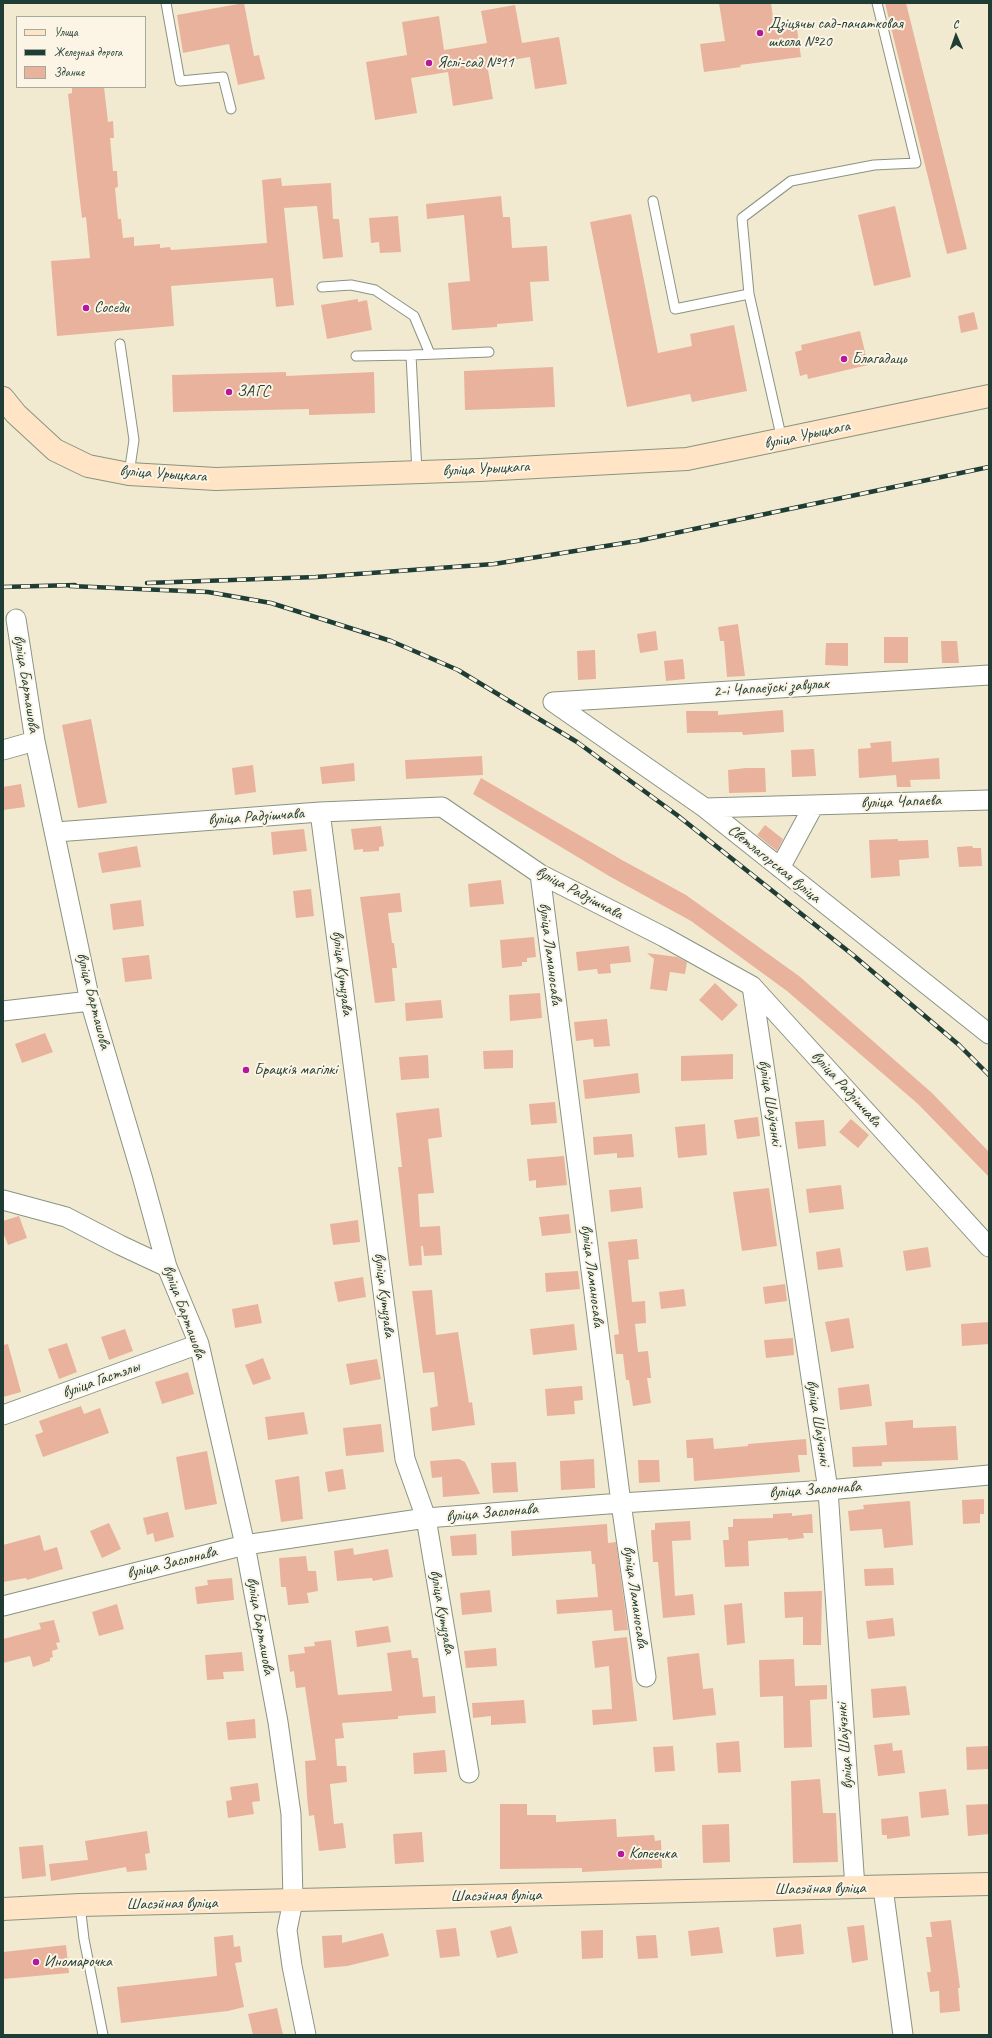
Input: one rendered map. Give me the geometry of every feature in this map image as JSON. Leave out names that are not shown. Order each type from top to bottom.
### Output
[{"type":"main road","name":"вуліца Урыцкага","points":[[3,398],[16,414],[56,450],[88,466],[129,474],[216,479],[418,472],[687,459],[989,396]]},
{"type":"main road","name":"Шасэйная вуліца","points":[[3,1909],[80,1905],[883,1888],[989,1884]]},
{"type":"street","name":"вуліца Барташова","points":[[16,619],[35,741],[56,832],[90,1001],[142,1176],[167,1267],[199,1344],[245,1545],[278,1722],[291,1814],[293,1901],[286,1930],[306,2035]]},
{"type":"street","name":"2-і Чапаеўскі завулак","points":[[553,702],[989,675]]},
{"type":"street","name":"Светлагорская вуліца","points":[[553,702],[705,808],[989,1034]]},
{"type":"street","points":[[3,750],[35,741]]},
{"type":"street","name":"вуліца Чапаева","points":[[705,808],[989,800]]},
{"type":"street","points":[[780,868],[814,805]]},
{"type":"street","name":"вуліца Радзішчава","points":[[56,832],[320,812],[442,807],[540,874],[664,937],[752,986],[989,1247]]},
{"type":"street","name":"вуліца Кутузава","points":[[320,812],[406,1459],[426,1518],[468,1773]]},
{"type":"street","name":"вуліца Ламаносава","points":[[540,874],[621,1503],[646,1677]]},
{"type":"street","name":"вуліца Шаўчэнкі","points":[[752,986],[828,1490],[855,1888]]},
{"type":"street","points":[[3,1011],[90,1001]]},
{"type":"street","points":[[3,1200],[66,1217],[167,1267]]},
{"type":"street","name":"вуліца Гастэлы","points":[[3,1415],[199,1344]]},
{"type":"street","name":"вуліца Заслонава","points":[[3,1606],[245,1545],[426,1518],[621,1503],[828,1490],[989,1475]]},
{"type":"street","points":[[883,1888],[903,2035]]},
{"type":"lane","points":[[166,3],[180,81],[223,77],[231,109]]},
{"type":"lane","points":[[782,440],[749,294],[742,218],[791,181],[874,166],[916,163],[877,3]]},
{"type":"lane","points":[[653,201],[675,309],[749,294]]},
{"type":"lane","points":[[322,287],[351,285],[375,290],[414,316],[430,354]]},
{"type":"lane","points":[[120,344],[134,440],[129,474]]},
{"type":"lane","points":[[356,356],[489,352]]},
{"type":"lane","points":[[411,355],[418,472]]},
{"type":"lane","points":[[80,1905],[84,1939],[103,2035]]},
{"type":"building","points":[[244,3],[254,56],[259,55],[265,79],[238,85],[229,44],[183,53],[177,15]]},
{"type":"building","name":"Дзіцячы сад-пачатковая школа №20","points":[[719,3],[771,3],[774,25],[796,22],[801,57],[740,65],[741,67],[704,72],[700,44],[725,41]]},
{"type":"building","points":[[885,3],[906,3],[967,249],[947,254]]},
{"type":"building","name":"Яслі-сад №11","points":[[515,5],[522,43],[559,37],[567,84],[535,89],[530,57],[487,64],[493,99],[453,106],[448,72],[411,78],[417,113],[375,120],[366,62],[407,55],[402,22],[439,16],[444,50],[487,43],[481,11]]},
{"type":"building","points":[[72,88],[104,88],[108,122],[113,121],[114,138],[110,138],[113,171],[117,171],[118,187],[115,188],[118,219],[121,219],[123,238],[134,237],[134,246],[160,244],[160,248],[170,247],[171,250],[267,243],[262,180],[281,178],[282,186],[331,183],[333,219],[339,219],[343,257],[323,259],[317,206],[284,208],[294,305],[276,307],[273,278],[171,286],[174,326],[57,336],[51,261],[90,258],[86,217],[82,218],[68,94],[72,93]]},
{"type":"building","points":[[501,196],[503,217],[510,217],[512,248],[547,246],[549,281],[530,282],[533,321],[497,324],[497,327],[452,330],[448,283],[470,281],[464,215],[427,219],[426,204]]},
{"type":"building","points":[[895,206],[911,277],[874,286],[858,215]]},
{"type":"building","points":[[631,214],[658,353],[692,346],[690,334],[734,325],[747,391],[692,402],[690,394],[627,407],[590,222]]},
{"type":"building","points":[[398,216],[401,252],[380,253],[379,242],[371,243],[369,218]]},
{"type":"building","points":[[358,299],[358,302],[367,300],[372,330],[327,339],[321,305]]},
{"type":"building","points":[[974,312],[978,329],[961,333],[958,316]]},
{"type":"building","points":[[860,331],[868,365],[808,379],[807,374],[800,376],[795,352],[802,350],[801,345]]},
{"type":"building","points":[[553,367],[555,407],[465,410],[464,371]]},
{"type":"building","points":[[286,372],[286,376],[374,372],[375,413],[309,415],[309,409],[173,412],[172,375]]},
{"type":"building","points":[[738,624],[745,676],[727,677],[724,641],[720,641],[718,627]]},
{"type":"building","points":[[656,631],[658,650],[640,653],[637,634]]},
{"type":"building","points":[[884,637],[908,637],[908,663],[884,663]]},
{"type":"building","points":[[941,641],[957,641],[959,663],[942,663]]},
{"type":"building","points":[[826,643],[848,643],[848,666],[825,665]]},
{"type":"building","points":[[595,650],[596,679],[578,680],[577,651]]},
{"type":"building","points":[[683,659],[685,679],[666,681],[664,661]]},
{"type":"building","points":[[783,710],[784,732],[743,735],[742,732],[687,733],[686,711],[718,711],[718,715]]},
{"type":"building","points":[[91,719],[107,803],[78,808],[62,725]]},
{"type":"building","points":[[891,741],[892,762],[939,758],[940,779],[910,780],[911,787],[897,787],[896,775],[859,778],[858,749],[871,748],[870,743]]},
{"type":"building","points":[[814,749],[816,776],[792,777],[791,750]]},
{"type":"building","points":[[482,756],[483,775],[406,779],[405,760]]},
{"type":"building","points":[[354,763],[355,781],[322,784],[320,767]]},
{"type":"building","points":[[253,765],[256,792],[235,795],[232,768]]},
{"type":"building","points":[[765,768],[766,792],[729,793],[728,770]]},
{"type":"building","points":[[481,778],[622,860],[686,895],[799,976],[932,1093],[989,1152],[989,1177],[918,1104],[787,991],[691,921],[609,876],[473,794]]},
{"type":"building","points":[[21,784],[25,807],[3,810],[3,787]]},
{"type":"building","points":[[765,825],[783,839],[777,851],[757,835]]},
{"type":"building","points":[[381,826],[384,846],[379,847],[379,851],[363,852],[363,849],[354,850],[351,829]]},
{"type":"building","points":[[304,829],[307,851],[273,855],[271,832]]},
{"type":"building","points":[[898,839],[898,841],[928,840],[929,858],[899,860],[900,876],[871,878],[869,840]]},
{"type":"building","points":[[137,846],[141,867],[102,873],[98,853]]},
{"type":"building","points":[[972,846],[973,848],[981,848],[982,866],[959,867],[957,847]]},
{"type":"building","points":[[501,880],[504,904],[470,907],[468,884]]},
{"type":"building","points":[[311,889],[314,916],[296,918],[293,891]]},
{"type":"building","points":[[400,893],[402,912],[388,913],[397,968],[392,968],[395,1001],[375,1003],[360,897]]},
{"type":"building","points":[[141,900],[144,926],[113,930],[110,904]]},
{"type":"building","points":[[534,937],[536,957],[527,958],[527,962],[522,962],[522,966],[502,968],[500,940]]},
{"type":"building","points":[[629,946],[631,962],[610,964],[611,973],[598,974],[597,969],[578,971],[576,952]]},
{"type":"building","points":[[647,953],[677,957],[687,962],[685,974],[670,972],[667,991],[650,989],[654,959]]},
{"type":"building","points":[[149,955],[152,979],[125,982],[122,958]]},
{"type":"building","points":[[715,983],[738,1005],[722,1021],[699,1000]]},
{"type":"building","points":[[540,993],[542,1018],[510,1021],[509,995]]},
{"type":"building","points":[[441,1000],[443,1018],[406,1021],[405,1003]]},
{"type":"building","points":[[607,1019],[610,1046],[594,1047],[593,1039],[576,1041],[574,1022]]},
{"type":"building","points":[[45,1033],[53,1052],[22,1063],[15,1044]]},
{"type":"building","points":[[513,1050],[513,1068],[484,1069],[483,1051]]},
{"type":"building","points":[[733,1054],[733,1079],[681,1081],[681,1056]]},
{"type":"building","points":[[428,1055],[429,1078],[401,1080],[399,1057]]},
{"type":"building","points":[[638,1073],[640,1093],[585,1099],[583,1080]]},
{"type":"building","points":[[555,1102],[557,1123],[531,1125],[529,1104]]},
{"type":"building","points":[[439,1108],[442,1137],[428,1139],[434,1193],[418,1194],[420,1227],[440,1226],[442,1255],[424,1256],[423,1246],[421,1246],[422,1265],[409,1266],[398,1167],[402,1167],[396,1113]]},
{"type":"building","points":[[758,1117],[760,1136],[737,1139],[734,1120]]},
{"type":"building","points":[[851,1119],[869,1135],[858,1148],[839,1132]]},
{"type":"building","points":[[824,1120],[826,1146],[798,1149],[795,1122]]},
{"type":"building","points":[[705,1124],[707,1155],[678,1158],[675,1127]]},
{"type":"building","points":[[632,1134],[634,1157],[617,1158],[617,1153],[594,1155],[593,1137]]},
{"type":"building","points":[[564,1156],[567,1185],[536,1188],[536,1180],[529,1181],[527,1159]]},
{"type":"building","points":[[841,1185],[844,1209],[809,1213],[806,1189]]},
{"type":"building","points":[[641,1187],[643,1208],[611,1212],[609,1190]]},
{"type":"building","points":[[769,1188],[777,1246],[742,1251],[733,1192]]},
{"type":"building","points":[[569,1214],[571,1233],[542,1236],[539,1217]]},
{"type":"building","points":[[19,1216],[27,1238],[8,1245],[3,1232],[3,1221]]},
{"type":"building","points":[[358,1220],[360,1242],[333,1245],[330,1224]]},
{"type":"building","points":[[637,1239],[639,1259],[628,1260],[632,1302],[645,1301],[646,1323],[635,1324],[638,1352],[648,1351],[651,1378],[647,1378],[651,1403],[633,1406],[629,1380],[626,1380],[623,1354],[616,1354],[614,1335],[619,1334],[608,1242]]},
{"type":"building","points":[[928,1247],[931,1267],[906,1271],[903,1251]]},
{"type":"building","points":[[840,1248],[843,1267],[818,1270],[816,1252]]},
{"type":"building","points":[[578,1271],[580,1289],[546,1292],[545,1273]]},
{"type":"building","points":[[363,1277],[366,1297],[338,1302],[334,1282]]},
{"type":"building","points":[[785,1284],[787,1301],[765,1304],[763,1287]]},
{"type":"building","points":[[684,1289],[686,1306],[661,1309],[659,1292]]},
{"type":"building","points":[[432,1290],[436,1335],[458,1332],[469,1403],[472,1402],[475,1425],[432,1431],[430,1408],[438,1406],[434,1372],[423,1373],[412,1291]]},
{"type":"building","points":[[258,1304],[262,1323],[235,1328],[232,1309]]},
{"type":"building","points":[[849,1318],[854,1348],[831,1352],[825,1322]]},
{"type":"building","points":[[989,1322],[989,1344],[962,1346],[961,1324]]},
{"type":"building","points":[[574,1324],[577,1350],[533,1355],[530,1329]]},
{"type":"building","points":[[125,1329],[133,1351],[109,1360],[101,1337]]},
{"type":"building","points":[[793,1338],[794,1355],[766,1358],[764,1340]]},
{"type":"building","points":[[67,1343],[77,1372],[59,1379],[48,1349]]},
{"type":"building","points":[[8,1344],[21,1392],[3,1397],[3,1345]]},
{"type":"building","points":[[263,1358],[271,1379],[253,1385],[245,1365]]},
{"type":"building","points":[[377,1359],[381,1379],[350,1385],[346,1364]]},
{"type":"building","points":[[188,1372],[194,1394],[162,1404],[155,1382]]},
{"type":"building","points":[[869,1384],[872,1406],[840,1410],[838,1388]]},
{"type":"building","points":[[582,1386],[583,1400],[574,1401],[575,1414],[547,1416],[545,1389]]},
{"type":"building","points":[[81,1406],[84,1414],[100,1408],[109,1433],[43,1457],[35,1435],[43,1432],[39,1421]]},
{"type":"building","points":[[304,1412],[308,1434],[268,1440],[265,1417]]},
{"type":"building","points":[[913,1420],[913,1428],[956,1426],[958,1460],[882,1462],[882,1466],[853,1467],[852,1447],[887,1445],[885,1422]]},
{"type":"building","points":[[381,1424],[384,1452],[346,1456],[343,1428]]},
{"type":"building","points":[[713,1438],[714,1449],[748,1446],[748,1444],[806,1439],[807,1455],[798,1455],[800,1472],[694,1481],[693,1458],[687,1458],[686,1440]]},
{"type":"building","points":[[207,1451],[217,1504],[185,1510],[176,1457]]},
{"type":"building","points":[[459,1459],[465,1462],[480,1494],[443,1497],[442,1477],[432,1478],[430,1461]]},
{"type":"building","points":[[594,1459],[595,1488],[561,1490],[560,1461]]},
{"type":"building","points":[[638,1460],[659,1460],[660,1482],[639,1483]]},
{"type":"building","points":[[516,1462],[518,1492],[493,1493],[491,1463]]},
{"type":"building","points":[[343,1469],[346,1489],[328,1492],[325,1472]]},
{"type":"building","points":[[299,1476],[303,1519],[281,1522],[275,1480]]},
{"type":"building","points":[[984,1499],[984,1514],[980,1514],[980,1523],[963,1524],[962,1500]]},
{"type":"building","points":[[910,1501],[913,1545],[884,1548],[882,1529],[850,1531],[848,1511],[864,1509],[863,1505]]},
{"type":"building","points":[[168,1512],[174,1537],[155,1542],[153,1533],[147,1535],[143,1518]]},
{"type":"building","points":[[792,1513],[792,1516],[812,1514],[813,1533],[803,1533],[804,1538],[788,1540],[788,1538],[748,1541],[749,1566],[725,1567],[723,1540],[729,1540],[728,1527],[733,1527],[733,1519],[773,1518],[773,1514]]},
{"type":"building","points":[[690,1521],[691,1540],[672,1541],[675,1596],[693,1594],[695,1615],[663,1618],[658,1562],[653,1562],[651,1530],[655,1530],[655,1523]]},
{"type":"building","points":[[109,1523],[121,1549],[102,1558],[90,1531]]},
{"type":"building","points":[[607,1524],[608,1543],[616,1542],[628,1630],[614,1631],[612,1610],[557,1614],[556,1600],[598,1597],[595,1564],[592,1564],[591,1551],[512,1556],[511,1531]]},
{"type":"building","points":[[476,1534],[477,1555],[452,1556],[450,1536]]},
{"type":"building","points":[[40,1535],[44,1551],[57,1547],[63,1569],[27,1580],[26,1578],[3,1582],[3,1545]]},
{"type":"building","points":[[353,1548],[354,1555],[388,1549],[393,1577],[373,1581],[372,1578],[337,1581],[334,1551]]},
{"type":"building","points":[[306,1556],[308,1571],[316,1571],[318,1591],[307,1593],[309,1603],[288,1605],[286,1587],[281,1587],[279,1558]]},
{"type":"building","points":[[893,1568],[894,1585],[865,1586],[864,1569]]},
{"type":"building","points":[[232,1578],[234,1600],[197,1604],[195,1587],[208,1585],[207,1580]]},
{"type":"building","points":[[490,1590],[492,1612],[462,1615],[460,1593]]},
{"type":"building","points":[[822,1591],[821,1645],[803,1645],[803,1617],[785,1618],[784,1592]]},
{"type":"building","points":[[742,1603],[745,1643],[727,1645],[724,1605]]},
{"type":"building","points":[[117,1604],[124,1629],[99,1636],[92,1612]]},
{"type":"building","points":[[893,1618],[895,1636],[868,1639],[866,1621]]},
{"type":"building","points":[[54,1620],[60,1642],[56,1643],[58,1649],[52,1651],[53,1657],[50,1658],[50,1661],[33,1667],[30,1656],[3,1663],[3,1639],[41,1629],[39,1623]]},
{"type":"building","points":[[388,1626],[391,1642],[357,1647],[355,1631]]},
{"type":"building","points":[[627,1637],[637,1721],[593,1725],[592,1710],[612,1709],[609,1666],[595,1668],[592,1641]]},
{"type":"building","points":[[331,1640],[338,1695],[392,1691],[387,1653],[411,1650],[412,1658],[418,1658],[423,1697],[435,1696],[436,1713],[398,1716],[398,1719],[342,1723],[344,1738],[335,1739],[337,1766],[346,1766],[347,1782],[330,1784],[334,1824],[343,1823],[346,1848],[319,1851],[314,1815],[309,1816],[307,1796],[305,1761],[316,1760],[305,1687],[296,1688],[294,1671],[290,1672],[288,1655],[305,1653],[304,1647],[315,1646],[314,1642]]},
{"type":"building","points":[[496,1648],[497,1666],[466,1668],[464,1651]]},
{"type":"building","points":[[242,1652],[244,1671],[223,1672],[224,1679],[207,1680],[205,1655]]},
{"type":"building","points":[[699,1653],[703,1689],[713,1688],[716,1715],[673,1720],[667,1657]]},
{"type":"building","points":[[794,1659],[795,1686],[827,1685],[827,1699],[810,1700],[812,1747],[784,1748],[783,1696],[760,1697],[759,1660]]},
{"type":"building","points":[[906,1686],[910,1715],[873,1718],[871,1689]]},
{"type":"building","points":[[524,1700],[526,1723],[491,1725],[491,1716],[473,1718],[472,1703]]},
{"type":"building","points":[[255,1719],[256,1738],[228,1740],[226,1722]]},
{"type":"building","points":[[739,1741],[741,1772],[718,1773],[716,1743]]},
{"type":"building","points":[[892,1743],[893,1751],[902,1750],[905,1773],[878,1776],[874,1745]]},
{"type":"building","points":[[673,1746],[675,1771],[655,1772],[653,1747]]},
{"type":"building","points":[[989,1746],[989,1769],[967,1770],[966,1747]]},
{"type":"building","points":[[445,1750],[447,1772],[414,1774],[413,1753]]},
{"type":"building","points":[[820,1779],[823,1813],[836,1813],[838,1862],[793,1863],[791,1781]]},
{"type":"building","points":[[258,1783],[260,1801],[252,1802],[254,1814],[228,1818],[226,1801],[232,1800],[230,1787]]},
{"type":"building","points":[[946,1789],[949,1815],[921,1818],[919,1792]]},
{"type":"building","points":[[500,1804],[527,1804],[527,1815],[556,1815],[556,1822],[616,1819],[617,1837],[654,1835],[655,1841],[661,1840],[662,1868],[582,1872],[582,1868],[500,1869]]},
{"type":"building","points":[[989,1804],[989,1834],[968,1836],[966,1805]]},
{"type":"building","points":[[908,1816],[910,1836],[887,1839],[887,1835],[882,1835],[881,1819]]},
{"type":"building","points":[[729,1824],[730,1862],[703,1863],[702,1825]]},
{"type":"building","points":[[147,1831],[150,1853],[145,1854],[147,1870],[127,1872],[126,1867],[51,1881],[49,1864],[88,1860],[85,1841]]},
{"type":"building","points":[[422,1832],[424,1862],[395,1864],[393,1834]]},
{"type":"building","points":[[43,1845],[46,1876],[22,1879],[19,1847]]},
{"type":"building","points":[[951,1920],[960,1988],[958,1988],[960,2011],[940,2013],[939,1991],[930,1992],[927,1972],[931,1972],[926,1937],[932,1937],[930,1922]]},
{"type":"building","points":[[801,1924],[804,1954],[776,1957],[773,1928]]},
{"type":"building","points":[[864,1925],[868,1960],[852,1963],[847,1927]]},
{"type":"building","points":[[511,1926],[518,1953],[497,1958],[490,1931]]},
{"type":"building","points":[[719,1927],[723,1953],[691,1956],[688,1931]]},
{"type":"building","points":[[456,1928],[460,1956],[440,1958],[436,1930]]},
{"type":"building","points":[[603,1930],[603,1958],[582,1959],[581,1931]]},
{"type":"building","points":[[383,1933],[389,1956],[347,1966],[324,1968],[322,1936],[342,1935],[342,1943]]},
{"type":"building","points":[[233,1935],[234,1947],[240,1946],[242,1962],[235,1963],[244,2007],[228,2011],[121,2023],[117,1987],[217,1976],[214,1937]]},
{"type":"building","points":[[656,1935],[658,1958],[638,1959],[636,1936]]},
{"type":"building","name":"Иномарочка","points":[[66,1945],[69,1973],[3,1979],[3,1952]]},
{"type":"building","points":[[277,2008],[283,2035],[253,2035],[248,2014]]},
{"type":"railway","points":[[147,583],[316,577],[494,564],[637,541],[989,467]]},
{"type":"railway","points":[[3,587],[75,585]]},
{"type":"railway","points":[[70,586],[208,592],[271,603],[391,641],[458,670],[577,742],[677,815],[853,955],[959,1045],[989,1075]]},
{"type":"place","name":"Дзіцячы сад-пачатковая школа №20","points":[[760,33]]},
{"type":"place","name":"Яслі-сад №11","points":[[429,63]]},
{"type":"place","name":"Соседи","points":[[86,308]]},
{"type":"place","name":"Благадаць","points":[[844,359]]},
{"type":"place","name":"ЗАГС","points":[[229,392]]},
{"type":"place","name":"Брацкія магілкі","points":[[246,1070]]},
{"type":"place","name":"Копеечка","points":[[621,1854]]},
{"type":"place","name":"Иномарочка","points":[[36,1962]]}]
